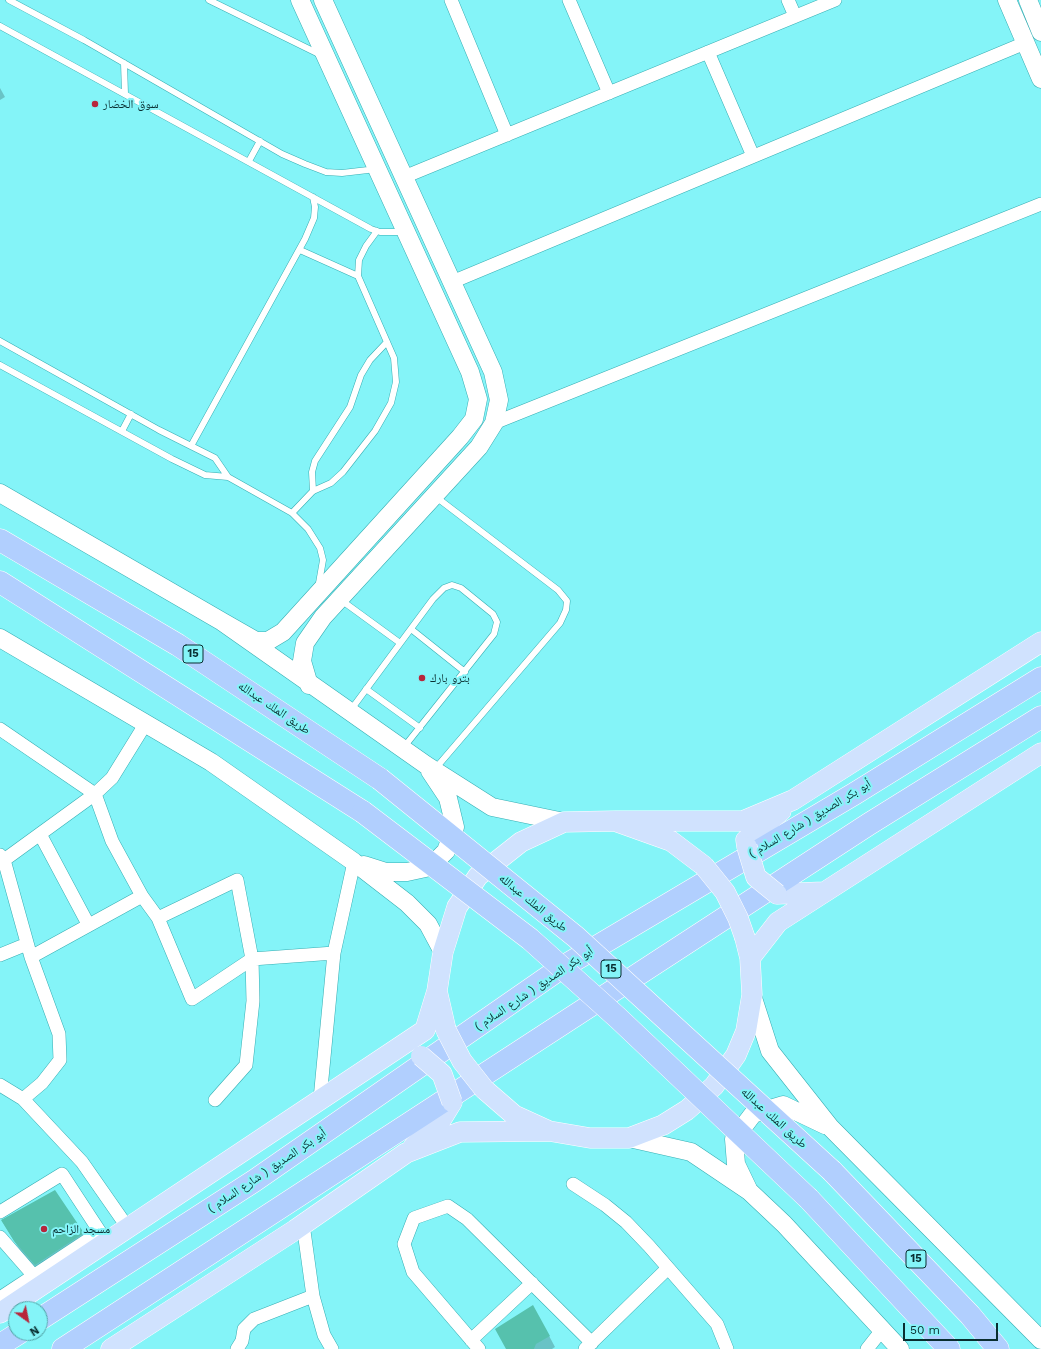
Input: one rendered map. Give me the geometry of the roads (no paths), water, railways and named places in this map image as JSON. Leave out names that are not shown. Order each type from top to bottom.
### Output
[{"type":"highway","name":"طريق الملك عبدالله","points":[[0,540],[178,645],[380,779],[576,937],[832,1171],[970,1315],[998,1349]]},
{"type":"highway","points":[[0,582],[363,812],[530,939],[618,1018],[809,1199],[949,1349]]},
{"type":"highway","name":"( شارع السلام ) أبو بكر الصديق","points":[[48,1314],[254,1181],[561,968],[854,794],[1041,678]]},
{"type":"highway","points":[[62,1349],[862,828],[1041,717]]},
{"type":"main road","points":[[0,493],[256,641],[268,641],[283,632],[460,437],[474,418],[478,399],[470,372],[300,0]]},
{"type":"main road","points":[[309,685],[302,661],[305,643],[323,617],[479,447],[494,423],[498,400],[493,372],[323,0]]},
{"type":"main road","points":[[1007,0],[1041,79]]},
{"type":"main road","points":[[1028,0],[1041,32]]},
{"type":"main road","points":[[221,621],[430,770],[492,807],[564,822],[743,821],[793,800]]},
{"type":"main road","points":[[0,638],[211,762],[354,862],[407,903],[428,924],[443,952]]},
{"type":"main road","points":[[824,892],[777,894],[756,877],[746,840],[793,800],[1041,642]]},
{"type":"main road","points":[[750,958],[778,922],[1041,753]]},
{"type":"main road","points":[[354,862],[386,872],[407,872],[430,867],[446,851],[455,827],[448,798],[430,770]]},
{"type":"main road","points":[[615,821],[671,842],[704,866],[725,892],[738,918],[745,938],[750,958],[752,995],[746,1031],[736,1055],[714,1086],[687,1110],[663,1124],[629,1138]]},
{"type":"main road","points":[[0,1314],[425,1030],[437,991],[443,952],[457,907],[478,876],[521,842],[564,822]]},
{"type":"main road","points":[[437,991],[446,1030],[462,1061],[484,1089],[514,1116],[549,1131]]},
{"type":"main road","points":[[752,995],[770,1051],[830,1127],[1034,1327],[1041,1340]]},
{"type":"main road","points":[[118,1347],[303,1224],[406,1153],[441,1120],[452,1102],[442,1074],[421,1056],[410,1054],[387,1056]]},
{"type":"main road","points":[[749,1191],[736,1164],[734,1139],[752,1114],[783,1105],[830,1127]]},
{"type":"main road","points":[[406,1153],[460,1132],[549,1131],[590,1138],[629,1138],[691,1152],[749,1191],[784,1224],[900,1349]]},
{"type":"street","points":[[451,0],[507,135]]},
{"type":"street","points":[[569,0],[609,93]]},
{"type":"street","points":[[788,0],[795,16]]},
{"type":"street","points":[[404,177],[835,0]]},
{"type":"street","points":[[452,282],[1025,43]]},
{"type":"street","points":[[708,52],[753,156]]},
{"type":"street","points":[[494,423],[1041,204]]},
{"type":"street","points":[[22,1099],[42,1083],[60,1060],[59,1034],[31,957],[1,859],[40,834],[95,794],[112,778],[146,724]]},
{"type":"street","points":[[0,729],[95,794],[112,841],[142,896],[158,918],[192,998],[252,959],[334,953]]},
{"type":"street","points":[[40,834],[88,924]]},
{"type":"street","points":[[320,1099],[334,953],[354,862]]},
{"type":"street","points":[[158,918],[237,880],[252,959],[252,1001],[246,1064],[215,1100]]},
{"type":"street","points":[[31,957],[88,924],[142,896]]},
{"type":"street","points":[[0,955],[27,944]]},
{"type":"street","points":[[0,1085],[22,1099],[82,1162],[128,1228]]},
{"type":"street","points":[[0,1212],[62,1174],[100,1232],[0,1298]]},
{"type":"street","points":[[573,1184],[605,1205],[626,1222],[716,1324],[727,1349]]},
{"type":"street","points":[[532,1284],[475,1344],[413,1272],[404,1244],[414,1218],[448,1206],[467,1219],[532,1284],[588,1346],[668,1268]]},
{"type":"street","points":[[303,1224],[313,1296],[324,1335],[332,1349]]},
{"type":"street","points":[[0,1237],[34,1276]]},
{"type":"street","points":[[237,1349],[242,1341],[244,1329],[254,1319],[313,1296]]},
{"type":"street","points":[[867,1349],[882,1330]]},
{"type":"lane","points":[[9,0],[124,63],[282,154],[326,172],[356,173],[368,170],[375,165]]},
{"type":"lane","points":[[209,0],[326,58]]},
{"type":"lane","points":[[0,26],[377,231],[406,232]]},
{"type":"lane","points":[[124,63],[125,94]]},
{"type":"lane","points":[[249,161],[260,141]]},
{"type":"lane","points":[[191,446],[300,250],[314,218],[316,207],[312,196]]},
{"type":"lane","points":[[292,513],[313,492],[330,483],[343,472],[375,431],[391,403],[396,382],[394,358],[358,276],[359,260],[366,246],[377,231]]},
{"type":"lane","points":[[300,250],[358,276]]},
{"type":"lane","points":[[0,341],[131,414],[215,458],[228,477]]},
{"type":"lane","points":[[313,492],[312,472],[315,461],[350,407],[361,375],[370,360],[387,342]]},
{"type":"lane","points":[[0,365],[205,475],[228,477],[292,513],[308,529],[320,548],[322,566],[317,595]]},
{"type":"lane","points":[[122,431],[131,414]]},
{"type":"lane","points":[[430,770],[560,623],[566,610],[567,601],[558,590],[434,496]]},
{"type":"lane","points":[[349,712],[433,599],[444,588],[452,585],[466,592],[493,614],[497,622],[494,634],[402,749]]},
{"type":"lane","points":[[340,599],[400,643]]},
{"type":"lane","points":[[411,628],[465,672]]},
{"type":"lane","points":[[366,689],[420,728]]},
{"type":"place","name":"سوق الخضار","points":[[95,104]]},
{"type":"place","name":"بترو بارك","points":[[422,678]]},
{"type":"place","name":"مسجد الزاحم","points":[[44,1229]]}]
